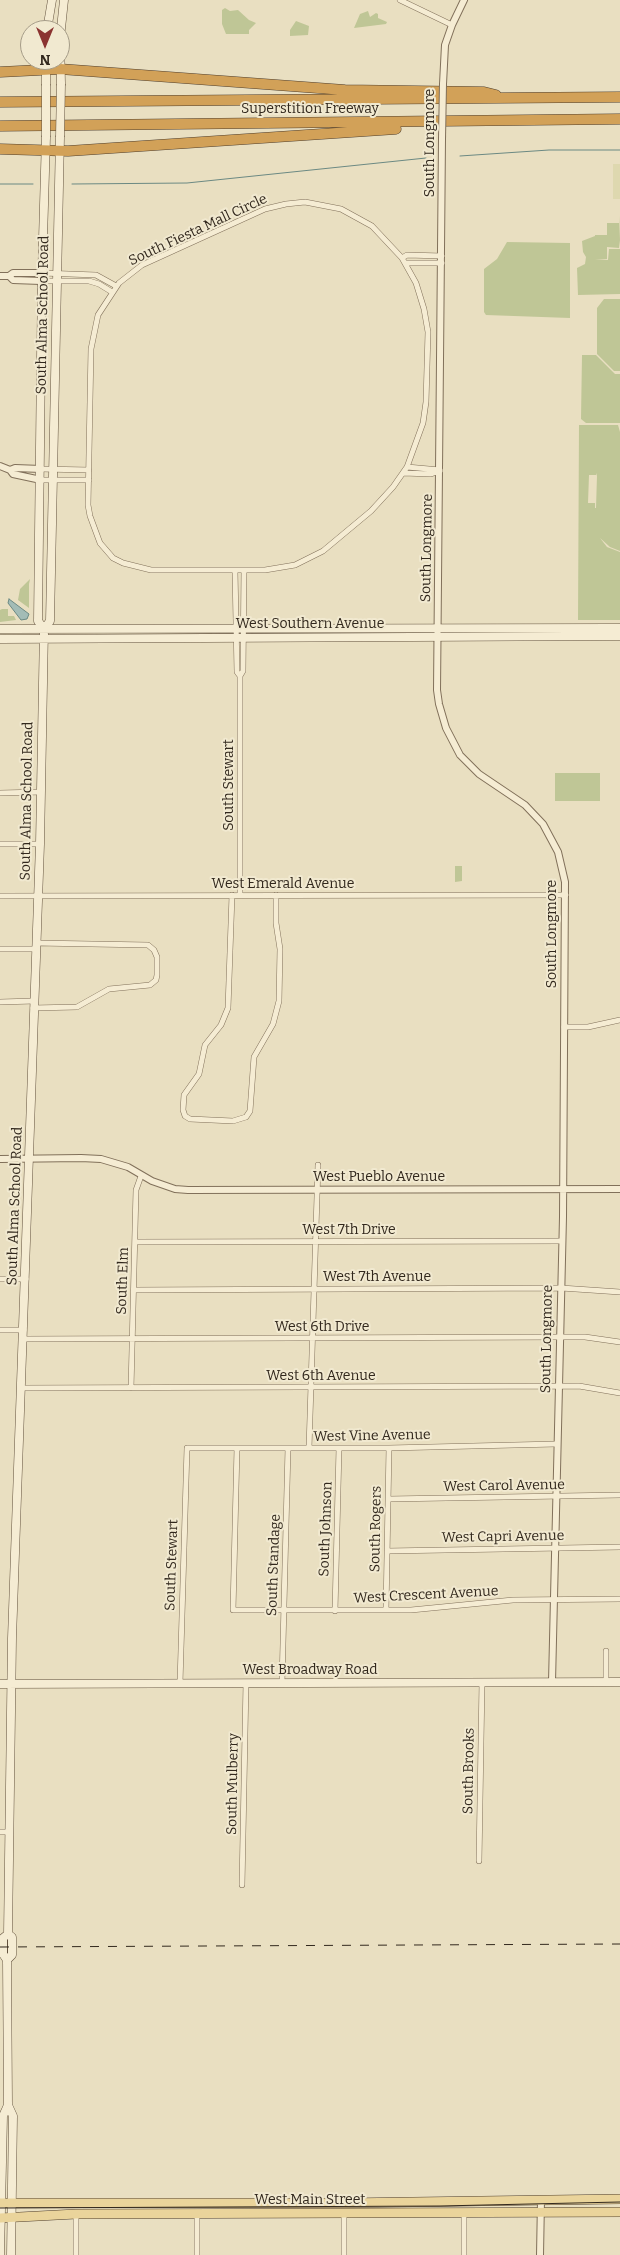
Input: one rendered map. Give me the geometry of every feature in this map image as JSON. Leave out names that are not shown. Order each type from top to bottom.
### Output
[{"type":"highway","points":[[0,72],[20,69]]},
{"type":"highway","points":[[70,70],[345,90],[484,92],[506,99]]},
{"type":"highway","name":"Superstition Freeway","points":[[0,102],[620,97]]},
{"type":"highway","name":"Superstition Freeway","points":[[0,126],[501,122],[620,119]]},
{"type":"highway","points":[[0,149],[60,151],[501,122]]},
{"type":"main road","points":[[49,20],[52,0]]},
{"type":"main road","name":"South Alma School Road","points":[[62,20],[64,0]]},
{"type":"main road","name":"South Alma School Road","points":[[44,629],[38,621],[44,151],[46,136],[45,70]]},
{"type":"main road","name":"South Alma School Road","points":[[11,2255],[13,2116],[8,2105],[7,1960],[12,1955],[12,1937],[8,1934],[11,1684],[40,844],[43,639],[44,629],[50,621],[60,70]]},
{"type":"main road","points":[[515,636],[520,633],[557,633],[562,628]]},
{"type":"main road","name":"West Southern Avenue","points":[[0,629],[239,633],[438,632],[620,628]]},
{"type":"main road","name":"West Southern Avenue","points":[[438,632],[515,636],[620,636]]},
{"type":"main road","name":"West Southern Avenue","points":[[0,639],[239,633]]},
{"type":"main road","name":"West Broadway Road","points":[[0,1684],[620,1682]]},
{"type":"main road","name":"South Alma School Road","points":[[0,2255],[3,2116],[8,2105]]},
{"type":"main road","name":"West Main Street","points":[[1,2211],[76,2214],[464,2213],[620,2199]]},
{"type":"main road","name":"West Main Street","points":[[1,2211],[344,2203],[541,2206],[620,2212]]},
{"type":"street","points":[[400,0],[452,25]]},
{"type":"street","name":"South Longmore","points":[[464,0],[445,45],[443,84],[438,697],[448,734],[469,764],[485,778],[525,805],[543,824],[552,837],[561,859],[566,895],[560,1386],[556,1444],[552,1682]]},
{"type":"street","name":"South Fiesta Mall Circle","points":[[292,203],[320,204],[355,215],[372,226],[403,260],[416,283],[424,309],[428,342],[425,410],[419,437],[407,467],[379,504],[323,551],[308,560],[286,567],[235,571],[151,570],[130,565],[114,558],[100,543],[90,516],[89,470],[92,338],[97,318],[116,286],[132,271],[145,264],[266,209],[292,203]]},
{"type":"street","points":[[403,260],[442,259]]},
{"type":"street","points":[[0,276],[9,276],[13,280],[96,275],[116,286]]},
{"type":"street","points":[[56,277],[89,281],[99,284],[112,292]]},
{"type":"street","points":[[0,466],[10,470],[13,474],[41,480],[89,480]]},
{"type":"street","points":[[407,467],[440,470]]},
{"type":"street","points":[[10,470],[15,468],[28,470],[89,470]]},
{"type":"street","points":[[403,473],[431,474],[440,470]]},
{"type":"street","name":"South Stewart","points":[[239,633],[244,570]]},
{"type":"street","name":"South Stewart","points":[[235,571],[243,671],[240,676],[240,895]]},
{"type":"street","points":[[0,793],[40,792]]},
{"type":"street","points":[[0,844],[40,844]]},
{"type":"street","points":[[232,895],[228,1008],[222,1025],[205,1045],[199,1074],[184,1095],[183,1110],[185,1116],[190,1119],[233,1121],[246,1117],[250,1111],[254,1057],[273,1024],[279,1001],[280,949],[276,923],[276,895]]},
{"type":"street","name":"West Emerald Avenue","points":[[0,896],[566,895]]},
{"type":"street","points":[[0,949],[36,946],[142,944],[148,945],[154,950],[157,957],[156,980],[150,985],[110,989],[77,1007],[0,1002]]},
{"type":"street","points":[[564,1026],[588,1027],[620,1020]]},
{"type":"street","name":"West Pueblo Avenue","points":[[0,1159],[101,1159],[118,1163],[164,1186],[181,1190],[620,1189]]},
{"type":"street","points":[[308,1448],[318,1165]]},
{"type":"street","name":"South Elm","points":[[131,1388],[136,1190],[141,1176]]},
{"type":"street","name":"West 7th Drive","points":[[135,1242],[562,1241]]},
{"type":"street","points":[[0,1279],[26,1279]]},
{"type":"street","name":"West 7th Avenue","points":[[134,1290],[561,1288],[620,1292]]},
{"type":"street","points":[[0,1330],[24,1330]]},
{"type":"street","name":"West 6th Drive","points":[[24,1339],[585,1337],[620,1342]]},
{"type":"street","name":"West 6th Avenue","points":[[22,1388],[579,1386],[620,1393]]},
{"type":"street","name":"West Vine Avenue","points":[[187,1448],[389,1448],[556,1444]]},
{"type":"street","name":"South Stewart","points":[[180,1683],[187,1448]]},
{"type":"street","name":"West Crescent Avenue","points":[[237,1448],[233,1610],[386,1610],[443,1608],[513,1600],[620,1598]]},
{"type":"street","name":"South Standage","points":[[282,1683],[288,1448]]},
{"type":"street","name":"South Johnson","points":[[334,1611],[339,1448]]},
{"type":"street","name":"South Rogers","points":[[386,1610],[389,1448]]},
{"type":"street","name":"West Carol Avenue","points":[[389,1499],[620,1496]]},
{"type":"street","name":"West Capri Avenue","points":[[386,1551],[620,1547]]},
{"type":"street","points":[[606,1651],[606,1682]]},
{"type":"street","name":"South Brooks","points":[[479,1861],[482,1682]]},
{"type":"street","name":"South Mulberry","points":[[242,1885],[246,1683]]},
{"type":"street","points":[[0,1832],[9,1832]]},
{"type":"street","points":[[540,2255],[541,2206]]},
{"type":"street","points":[[344,2213],[344,2255]]},
{"type":"street","points":[[464,2213],[464,2255]]},
{"type":"street","points":[[76,2214],[76,2255]]},
{"type":"street","points":[[197,2214],[197,2255]]},
{"type":"shaded area","points":[[613,164],[620,164],[620,199],[613,199]]},
{"type":"green space","points":[[225,8],[230,11],[238,10],[249,20],[256,23],[249,30],[249,34],[226,34],[222,24],[222,10]]},
{"type":"green space","points":[[368,11],[370,17],[376,13],[378,18],[387,22],[386,24],[354,28],[360,14]]},
{"type":"green space","points":[[296,21],[309,26],[308,35],[290,36],[290,30]]},
{"type":"green space","points":[[619,216],[620,240],[619,248],[607,247],[607,259],[595,259],[608,260],[609,249],[620,249],[620,294],[578,295],[577,268],[585,264],[586,257],[583,252],[582,241],[595,235],[607,235],[607,223],[619,223]]},
{"type":"green space","points":[[507,242],[570,243],[570,318],[486,315],[484,312],[484,269],[497,259]]},
{"type":"green space","points":[[604,299],[620,299],[620,371],[614,371],[597,354],[597,308]]},
{"type":"green space","points":[[582,355],[596,355],[615,374],[620,374],[620,423],[586,423],[581,419]]},
{"type":"green space","points":[[579,425],[618,425],[620,432],[620,551],[610,547],[600,538],[607,547],[620,552],[620,620],[578,620]],"holes":[[[596,473],[597,476],[596,508],[595,508],[595,503],[588,503],[589,475],[596,475]]]},
{"type":"green space","points":[[30,579],[29,608],[18,600],[20,589]]},
{"type":"green space","points":[[8,609],[8,616],[14,616],[16,620],[0,622],[0,610]]},
{"type":"green space","points":[[555,773],[600,773],[600,801],[555,801]]},
{"type":"green space","points":[[455,866],[462,866],[462,881],[455,882]]},
{"type":"water","points":[[9,599],[29,614],[27,619],[21,620],[8,603]]},
{"type":"waterway","points":[[460,156],[549,150],[620,150]]},
{"type":"waterway","points":[[72,184],[187,183],[426,158]]},
{"type":"waterway","points":[[0,184],[33,184]]},
{"type":"tram line","points":[[0,2208],[440,2206],[620,2202]]},
{"type":"railway","points":[[0,1947],[620,1944]]}]
